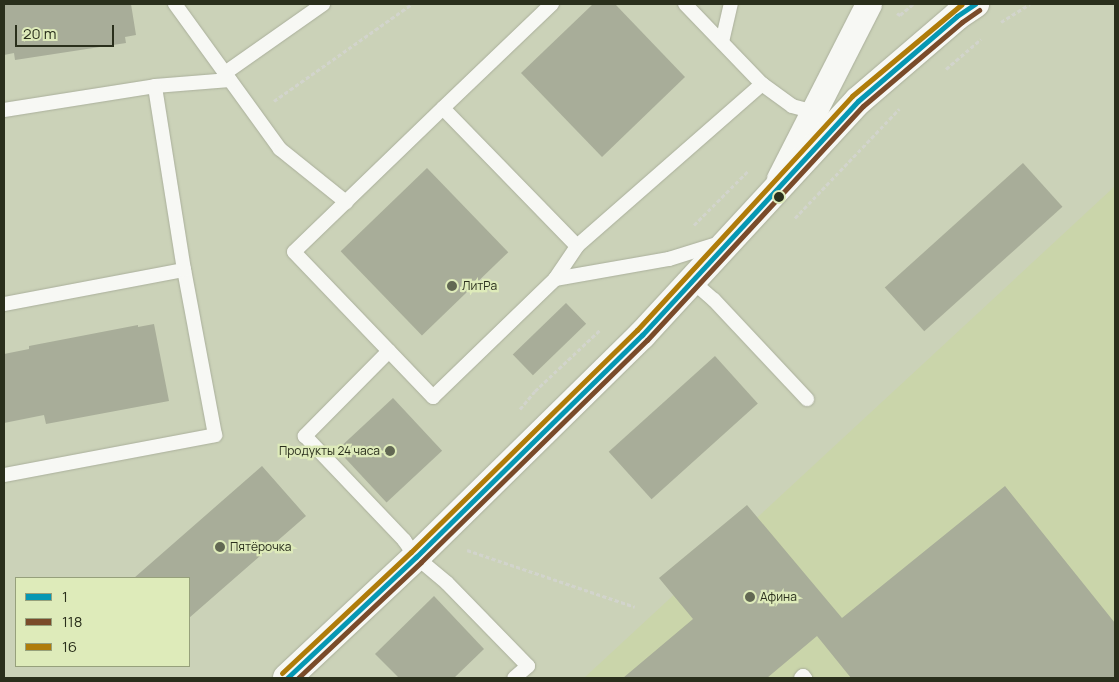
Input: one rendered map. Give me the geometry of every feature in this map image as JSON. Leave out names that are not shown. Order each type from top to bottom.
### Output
[{"type":"street","points":[[775,189],[870,4]]},
{"type":"street","points":[[286,678],[416,557],[642,335],[858,101],[958,16],[975,4]]},
{"type":"lane","points":[[175,4],[280,149],[346,202]]},
{"type":"lane","points":[[4,110],[228,76],[323,4]]},
{"type":"lane","points":[[552,4],[294,252],[433,397],[555,279],[577,246],[762,84]]},
{"type":"lane","points":[[684,4],[762,84],[792,106],[815,112]]},
{"type":"lane","points":[[722,42],[732,4]]},
{"type":"lane","points":[[4,476],[215,435],[184,270],[156,86]]},
{"type":"lane","points":[[444,108],[577,246]]},
{"type":"lane","points":[[555,279],[669,259],[728,241]]},
{"type":"lane","points":[[4,304],[184,270]]},
{"type":"lane","points":[[692,281],[714,300],[807,399]]},
{"type":"lane","points":[[389,351],[304,436],[404,540],[416,557],[448,583],[528,666],[514,678]]},
{"type":"lane","points":[[801,678],[803,676],[805,678]]},
{"type":"path","points":[[256,114],[412,4]]},
{"type":"path","points":[[466,550],[636,607]]},
{"type":"shaded area","points":[[1115,186],[1115,678],[584,678]]},
{"type":"building","points":[[4,4],[131,4],[136,35],[125,37],[126,43],[15,60],[14,53],[4,55]]},
{"type":"building","points":[[593,4],[615,4],[685,77],[602,157],[521,73]]},
{"type":"building","points":[[1023,163],[1062,207],[924,331],[885,287]]},
{"type":"building","points":[[427,168],[508,252],[422,336],[341,251]]},
{"type":"building","points":[[566,303],[586,324],[533,375],[513,354]]},
{"type":"building","points":[[154,324],[169,401],[46,424],[44,415],[4,423],[4,354],[29,349],[29,346],[138,325],[138,327]]},
{"type":"building","points":[[715,356],[758,404],[652,499],[609,452]]},
{"type":"building","name":"Продукты 24 часа","points":[[393,398],[442,451],[387,502],[337,450]]},
{"type":"building","name":"Пятёрочка","points":[[262,466],[306,516],[190,617],[190,577],[135,577]]},
{"type":"building","points":[[1005,486],[1115,623],[1115,678],[851,678],[817,636],[767,678],[623,678],[693,619],[659,578],[747,505],[842,618]]},
{"type":"building","points":[[434,596],[484,649],[454,678],[399,678],[375,654]]},
{"type":"transit line","name":"16","points":[[282,673],[411,552],[637,330],[852,96],[962,4]]},
{"type":"transit line","name":"1","points":[[287,678],[416,557],[642,335],[858,101],[957,16],[975,4]]},
{"type":"transit line","name":"118","points":[[298,678],[421,562],[647,340],[863,106],[962,22],[979,10]]},
{"type":"place","name":"ЛитРа","points":[[452,286]]},
{"type":"place","name":"Продукты 24 часа","points":[[390,451]]},
{"type":"place","name":"Пятёрочка","points":[[220,547]]},
{"type":"place","name":"Афина","points":[[750,597]]}]
